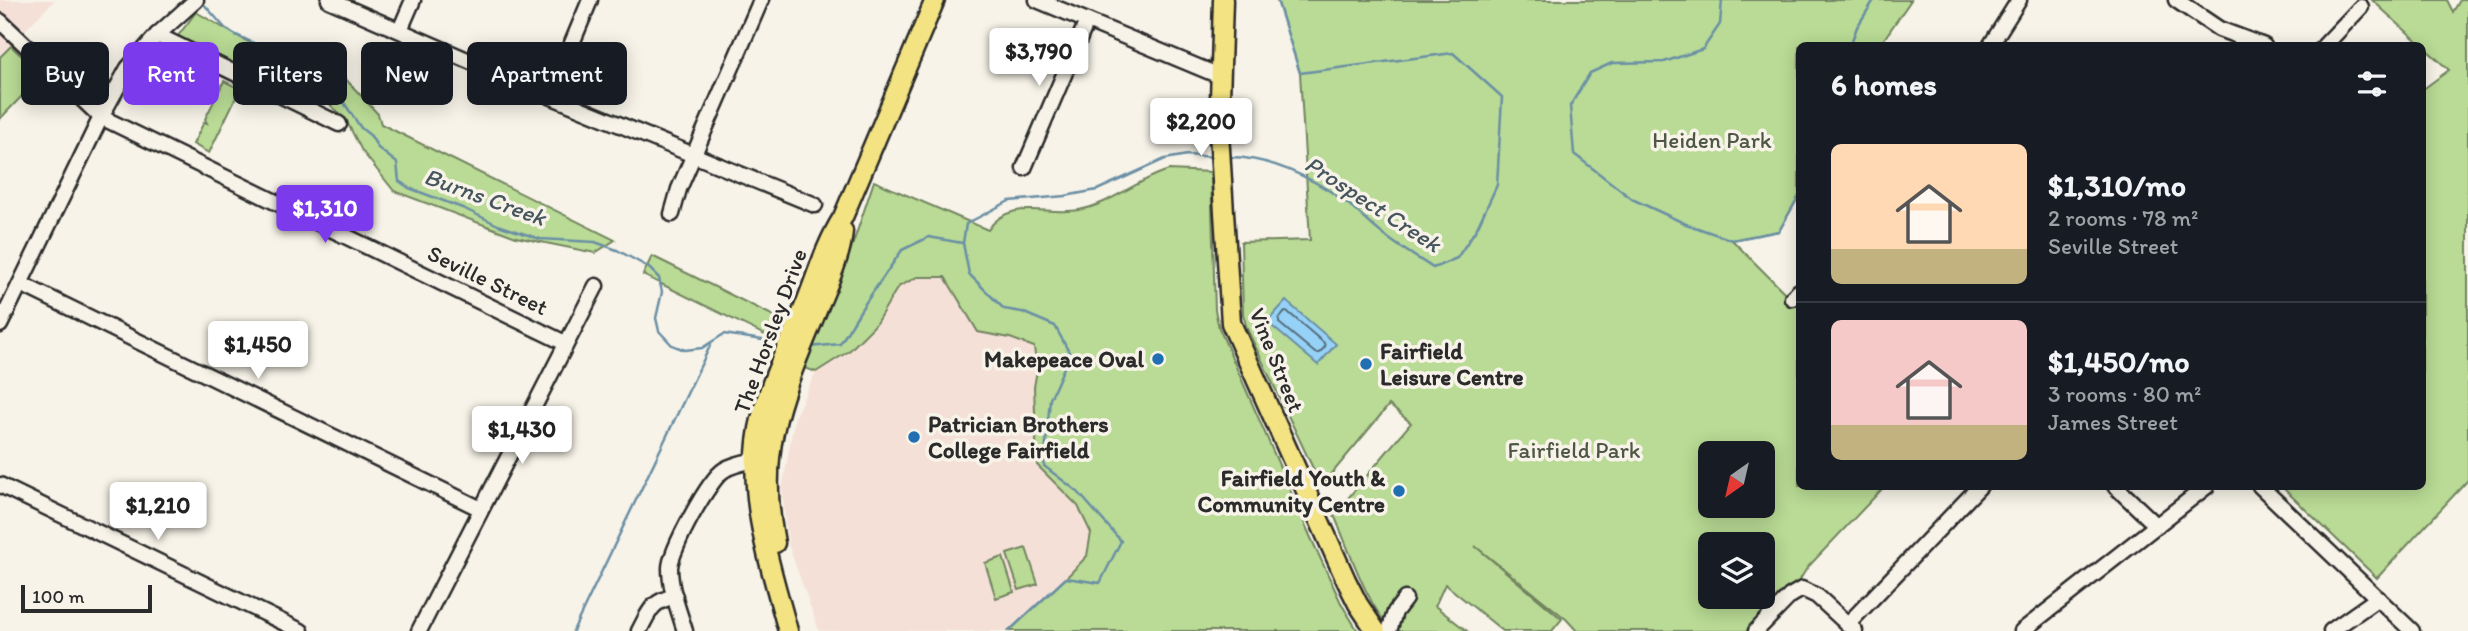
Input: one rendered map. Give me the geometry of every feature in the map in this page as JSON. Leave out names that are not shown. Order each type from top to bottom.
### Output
[{"type":"main road","name":"The Horsley Drive","points":[[788,631],[760,523],[755,481],[780,402],[788,361],[842,240],[843,217],[935,0]]},
{"type":"main road","name":"Vine Street","points":[[1223,0],[1219,133],[1229,308],[1235,334],[1346,580],[1376,631]]},
{"type":"main road","name":"The Horsley Drive","points":[[762,459],[769,479],[772,530],[799,631]]},
{"type":"street","points":[[329,0],[467,59]]},
{"type":"street","points":[[400,30],[413,0]]},
{"type":"street","points":[[572,42],[590,0]]},
{"type":"street","points":[[672,214],[679,189],[761,0]]},
{"type":"street","points":[[1037,0],[1222,77]]},
{"type":"street","points":[[1993,42],[2019,0]]},
{"type":"street","points":[[2176,0],[2218,29],[2253,42]]},
{"type":"street","points":[[0,325],[101,117],[128,68],[191,4]]},
{"type":"street","points":[[2328,42],[2361,7]]},
{"type":"street","name":"Seville Street","points":[[0,21],[101,117],[565,343]]},
{"type":"street","points":[[1024,168],[1087,21]]},
{"type":"street","points":[[158,35],[339,124]]},
{"type":"street","points":[[572,105],[815,205]]},
{"type":"street","points":[[21,284],[481,509]]},
{"type":"street","points":[[419,631],[596,286]]},
{"type":"street","points":[[685,631],[674,596],[670,566],[673,551],[717,475],[726,469],[762,459]]},
{"type":"street","points":[[0,485],[301,631]]},
{"type":"street","points":[[1756,631],[1790,596],[1802,589],[1817,596],[1851,627],[1976,490]]},
{"type":"street","points":[[2119,490],[2157,526]]},
{"type":"street","points":[[2022,631],[2202,490]]},
{"type":"street","points":[[2264,490],[2412,631]]},
{"type":"street","points":[[639,631],[650,608],[659,600],[674,596]]},
{"type":"street","points":[[1389,631],[1395,612],[1405,598]]},
{"type":"street","points":[[2331,631],[2378,598]]},
{"type":"shaded area","points":[[0,0],[55,0],[0,55]]},
{"type":"shaded area","name":"Patrician Brothers College Fairfield","points":[[917,277],[945,277],[978,332],[1010,338],[1034,347],[1037,370],[1034,387],[1037,465],[1078,506],[1091,533],[1087,556],[1009,631],[819,631],[789,547],[785,522],[782,489],[795,416],[816,372],[849,351],[875,325],[898,287]]},
{"type":"green space","points":[[1277,0],[1911,0],[1882,42],[1796,42],[1796,201],[1779,231],[1732,240],[1796,304],[1796,490],[1881,490],[1807,568],[1790,596],[1756,631],[1577,631],[1566,619],[1475,546],[1562,619],[1552,631],[1503,631],[1445,584],[1435,606],[1467,631],[1392,631],[1374,607],[1334,515],[1411,423],[1389,405],[1324,483],[1320,483],[1247,329],[1243,314],[1241,242],[1310,240],[1300,73]]},
{"type":"green space","points":[[2372,0],[2447,0],[2453,12],[2460,0],[2468,0],[2468,480],[2377,578],[2285,490],[2426,490],[2426,87],[2449,70],[2426,49],[2426,42],[2418,42]]},
{"type":"green space","points":[[196,12],[248,42],[233,42],[233,64],[219,56],[219,42],[190,42],[178,36]]},
{"type":"green space","points":[[11,46],[21,55],[21,97],[0,119],[0,57]]},
{"type":"green space","points":[[347,80],[361,96],[361,105],[370,105],[378,114],[381,124],[615,240],[595,253],[516,237],[394,191],[362,151],[346,120],[331,105],[347,105]]},
{"type":"green space","points":[[224,81],[233,86],[233,103],[209,153],[193,144],[204,122],[207,123],[205,119],[212,105],[219,105],[219,91]]},
{"type":"green space","points":[[1169,170],[1211,172],[1215,310],[1219,328],[1311,538],[1342,605],[1358,631],[1009,631],[1087,556],[1091,533],[1078,506],[1037,465],[1034,387],[1037,370],[1034,347],[1010,338],[978,332],[945,277],[917,277],[898,287],[875,325],[849,351],[816,372],[794,364],[814,318],[837,291],[874,181],[988,230],[1006,214],[1017,211],[1066,211],[1091,207]]},
{"type":"green space","points":[[652,256],[782,320],[773,339],[643,275]]},
{"type":"green space","points":[[1026,548],[1038,584],[1019,590],[1007,554]]},
{"type":"green space","points":[[1003,557],[1014,592],[996,598],[985,563]]},
{"type":"water","points":[[1286,301],[1336,344],[1318,365],[1267,322]]},
{"type":"waterway","name":"Prospect Creek","points":[[1229,157],[1259,160],[1289,170],[1317,184],[1433,268],[1457,258],[1477,228],[1497,185],[1502,97],[1453,53],[1300,73],[1277,0]]},
{"type":"waterway","name":"Prospect Creek","points":[[1722,0],[1720,24],[1703,49],[1664,62],[1612,63],[1590,73],[1570,106],[1574,154],[1632,199],[1686,224],[1732,240],[1779,231],[1796,201]]},
{"type":"waterway","name":"Prospect Creek","points":[[1851,42],[1857,27],[1874,0]]},
{"type":"waterway","name":"Burns Creek","points":[[202,2],[225,28],[236,35],[317,72],[330,82],[361,128],[371,136],[378,148],[397,163],[399,181],[409,188],[465,209],[498,225],[540,239],[595,242],[617,250],[648,267],[659,278],[662,292],[656,318],[659,331],[672,345],[685,350],[702,348],[724,334],[782,343]]},
{"type":"waterway","name":"Prospect Creek","points":[[1009,631],[1066,578],[1100,583],[1121,541],[1078,492],[1044,466],[1050,399],[1070,354],[1055,326],[1022,312],[1004,309],[969,274],[963,243],[966,224],[1009,201],[1097,190],[1165,159],[1187,155],[1215,157]]},
{"type":"waterway","name":"Burns Creek","points":[[809,347],[840,344],[902,250],[929,237],[962,243]]},
{"type":"waterway","points":[[573,631],[711,344]]},
{"type":"place","name":"Makepeace Oval","points":[[1158,359]]},
{"type":"place","name":"Fairfield Leisure Centre","points":[[1366,364]]},
{"type":"place","name":"Patrician Brothers College Fairfield","points":[[914,437]]},
{"type":"place","name":"Fairfield Youth & Community Centre","points":[[1399,491]]},
{"type":"park label","name":"Heiden Park","points":[[1712,140]]},
{"type":"park label","name":"Fairfield Park","points":[[1574,450]]}]
